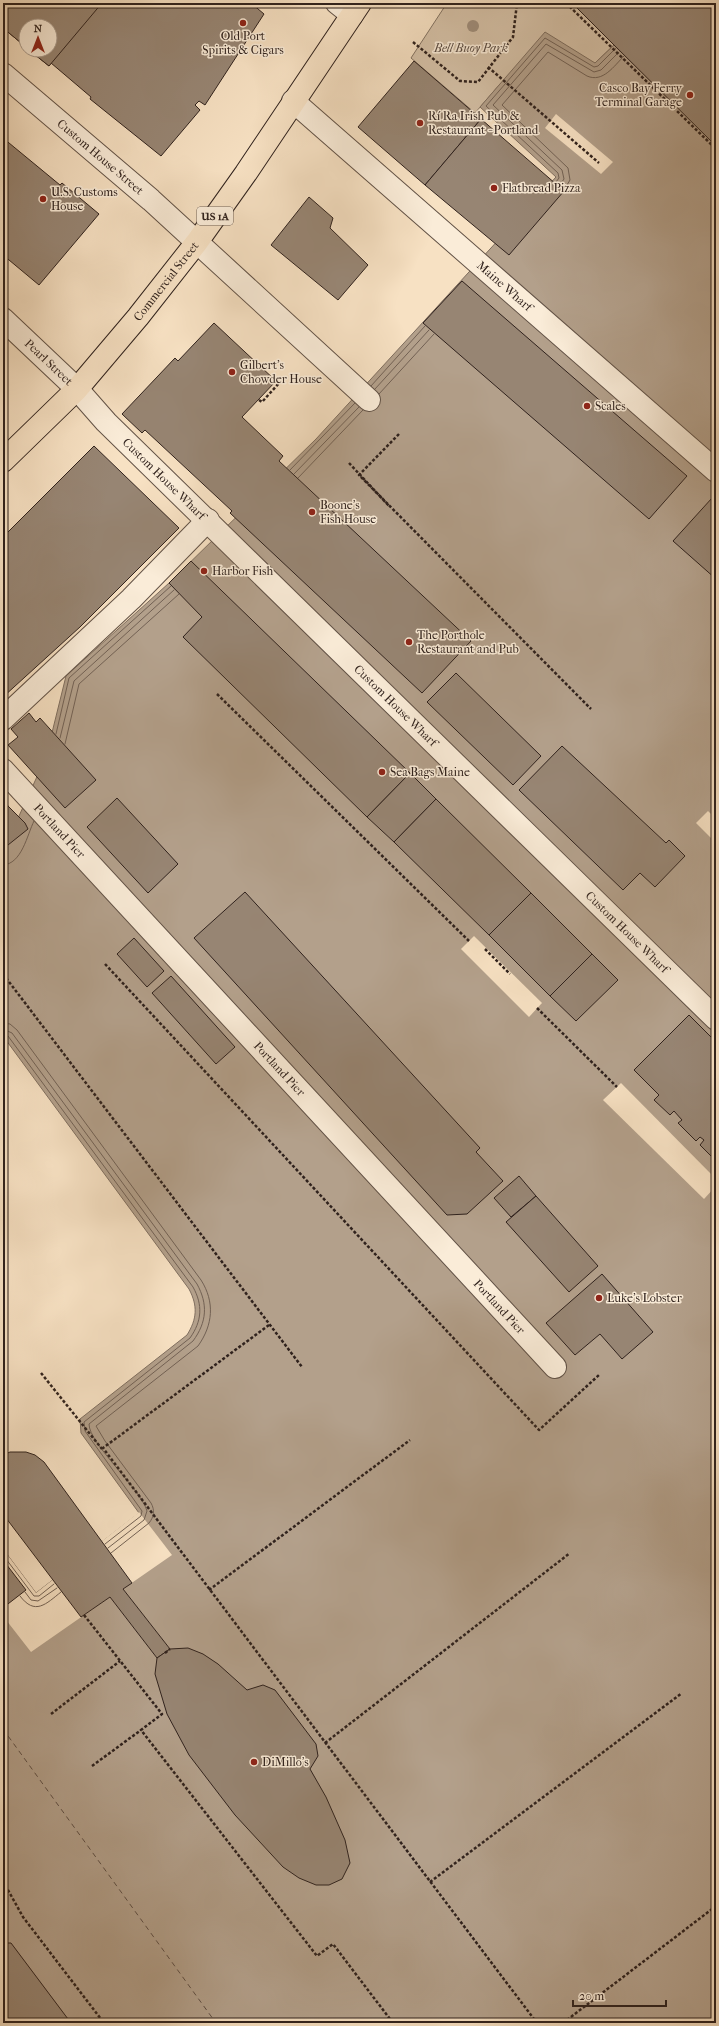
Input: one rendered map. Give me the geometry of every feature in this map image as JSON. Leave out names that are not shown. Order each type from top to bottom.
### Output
[{"type":"main road","name":"Commercial Street","points":[[3,461],[76,389],[138,317],[197,242],[246,173],[293,101],[349,7]]},
{"type":"street","name":"Custom House Street","points":[[3,74],[146,196],[369,400]]},
{"type":"street","name":"Maine Wharf","points":[[293,101],[716,471]]},
{"type":"street","name":"Pearl Street","points":[[3,319],[76,389]]},
{"type":"street","name":"Custom House Wharf","points":[[76,389],[106,422],[208,520],[716,1019]]},
{"type":"street","points":[[3,719],[131,599],[208,520]]},
{"type":"street","name":"Portland Pier","points":[[3,770],[555,1367]]},
{"type":"path","points":[[413,42],[460,81],[478,82],[488,67],[514,36],[517,3]]},
{"type":"path","points":[[566,3],[716,149]]},
{"type":"path","points":[[488,67],[599,163]]},
{"type":"path","points":[[259,400],[262,402],[280,382]]},
{"type":"path","points":[[400,434],[359,475],[591,709]]},
{"type":"path","points":[[349,463],[390,506]]},
{"type":"path","points":[[217,694],[469,941]]},
{"type":"path","points":[[485,949],[510,974]]},
{"type":"path","points":[[105,964],[538,1430],[599,1374]]},
{"type":"path","points":[[3,974],[302,1367]]},
{"type":"path","points":[[537,1008],[617,1087]]},
{"type":"path","points":[[269,1325],[103,1448],[536,2023]]},
{"type":"path","points":[[41,1374],[116,1466]]},
{"type":"path","points":[[209,1590],[410,1440]]},
{"type":"path","points":[[325,1743],[570,1553]]},
{"type":"path","points":[[84,1615],[162,1714],[92,1766]]},
{"type":"path","points":[[165,1652],[170,1649]]},
{"type":"path","points":[[52,1714],[120,1661]]},
{"type":"path","points":[[430,1882],[682,1693]]},
{"type":"path","points":[[141,1730],[317,1956],[333,1944],[394,2023]]},
{"type":"path","points":[[3,1881],[23,1917],[104,2023]]},
{"type":"path","points":[[563,2023],[716,1906]]},
{"type":"green space","name":"Bell Buoy Park","points":[[447,3],[572,3],[614,45],[595,63],[500,84],[475,113],[411,58]]},
{"type":"water","points":[[664,3],[716,3],[716,2023],[3,2023],[3,1549],[36,1593],[139,1513],[81,1433],[80,1419],[187,1335],[193,1323],[195,1307],[189,1289],[3,1036],[3,851],[46,757],[66,676],[169,583],[316,439],[556,177],[480,107],[545,32],[595,63]]},
{"type":"pier","points":[[556,114],[613,162],[601,174],[545,128]]},
{"type":"pier","points":[[708,811],[716,819],[716,843],[696,823]]},
{"type":"pier","points":[[474,936],[542,1003],[529,1017],[461,949]]},
{"type":"pier","points":[[621,1083],[716,1179],[716,1186],[704,1199],[603,1100]]},
{"type":"pier","points":[[139,1512],[172,1555],[123,1589],[170,1649],[157,1658],[110,1597],[31,1652],[3,1616],[3,1549],[36,1593]]},
{"type":"building","points":[[3,3],[251,3],[264,14],[205,105],[199,101],[195,105],[200,110],[161,156],[90,99],[91,97],[51,63],[49,66],[39,58],[58,58],[58,18],[18,18],[18,40],[3,28]]},
{"type":"building","points":[[3,3],[102,3],[58,55],[58,18],[18,18],[18,40],[3,28]]},
{"type":"building","name":"Casco Bay Ferry Terminal Garage","points":[[572,3],[716,3],[716,146],[614,45]]},
{"type":"building","points":[[39,58],[56,58],[49,66]]},
{"type":"building","name":"Rí Ra Irish Pub & Restaurant - Portland","points":[[414,61],[481,119],[425,185],[358,127]]},
{"type":"building","name":"Flatbread Pizza","points":[[481,119],[564,191],[509,255],[425,185]]},
{"type":"building","name":"U.S. Customs House","points":[[3,138],[60,185],[62,183],[99,214],[39,285],[3,255]]},
{"type":"building","points":[[309,197],[333,218],[330,228],[368,265],[338,300],[271,245]]},
{"type":"building","points":[[462,281],[687,476],[649,519],[423,323]]},
{"type":"building","points":[[214,323],[276,381],[242,417],[283,456],[279,461],[471,641],[422,693],[230,513],[232,511],[145,430],[142,433],[122,414],[175,358],[178,361]]},
{"type":"building","points":[[94,446],[179,528],[80,627],[3,697],[3,537]]},
{"type":"building","points":[[712,498],[716,501],[716,579],[673,541]]},
{"type":"building","points":[[191,561],[410,773],[367,817],[183,637],[202,617],[169,583]]},
{"type":"building","points":[[456,673],[541,756],[513,785],[427,702]]},
{"type":"building","points":[[29,713],[36,722],[40,718],[96,780],[65,808],[8,745],[18,737],[11,729]]},
{"type":"building","points":[[562,746],[666,843],[669,840],[685,856],[655,887],[640,873],[623,890],[519,790]]},
{"type":"building","points":[[410,773],[436,799],[394,842],[367,817]]},
{"type":"building","points":[[3,797],[8,806],[25,823],[28,829],[3,849]]},
{"type":"building","points":[[117,798],[178,864],[148,893],[87,827]]},
{"type":"building","points":[[436,799],[531,893],[489,935],[394,842]]},
{"type":"building","points":[[245,892],[480,1148],[476,1152],[503,1181],[467,1214],[447,1215],[194,938]]},
{"type":"building","points":[[531,893],[592,954],[550,996],[489,935]]},
{"type":"building","points":[[134,938],[164,971],[147,987],[117,954]]},
{"type":"building","points":[[592,954],[618,980],[576,1021],[550,996]]},
{"type":"building","points":[[171,976],[235,1047],[216,1064],[152,993]]},
{"type":"building","points":[[689,1015],[716,1042],[716,1161],[700,1145],[704,1140],[700,1137],[696,1141],[678,1123],[682,1120],[674,1111],[670,1115],[654,1100],[659,1095],[634,1070]]},
{"type":"building","points":[[519,1176],[536,1196],[511,1217],[494,1198]]},
{"type":"building","points":[[536,1196],[598,1266],[569,1292],[506,1222]]},
{"type":"building","name":"Luke's Lobster","points":[[602,1274],[653,1332],[622,1359],[600,1334],[575,1355],[546,1323]]},
{"type":"building","points":[[10,1452],[26,1452],[35,1455],[44,1462],[132,1583],[123,1589],[170,1649],[157,1658],[110,1597],[81,1617],[3,1514],[3,1455]]},
{"type":"building","points":[[3,1560],[26,1590],[4,1607],[3,1605]]},
{"type":"building","name":"DiMillo's","points":[[188,1648],[203,1654],[218,1664],[247,1690],[263,1685],[275,1690],[316,1744],[318,1756],[310,1769],[326,1797],[345,1840],[350,1863],[342,1879],[329,1885],[316,1885],[299,1878],[283,1867],[235,1815],[189,1755],[167,1714],[155,1674],[157,1658],[170,1649]]},
{"type":"building","points":[[3,1943],[11,1943],[71,2023],[3,2023]]},
{"type":"ferry route","points":[[3,1729],[216,2023]]},
{"type":"place","name":"Old Port Spirits & Cigars","points":[[243,23]]},
{"type":"place","name":"Casco Bay Ferry Terminal Garage","points":[[690,95]]},
{"type":"place","name":"Rí Ra Irish Pub & Restaurant - Portland","points":[[420,123]]},
{"type":"place","name":"Flatbread Pizza","points":[[494,188]]},
{"type":"place","name":"U.S. Customs House","points":[[43,199]]},
{"type":"place","name":"Gilbert's Chowder House","points":[[232,372]]},
{"type":"place","name":"Scales","points":[[587,406]]},
{"type":"place","name":"Boone's Fish House","points":[[312,512]]},
{"type":"place","name":"Harbor Fish","points":[[204,571]]},
{"type":"place","name":"The Porthole Restaurant and Pub","points":[[409,642]]},
{"type":"place","name":"Sea Bags Maine","points":[[382,772]]},
{"type":"place","name":"Luke's Lobster","points":[[599,1298]]},
{"type":"place","name":"DiMillo's","points":[[254,1762]]}]
